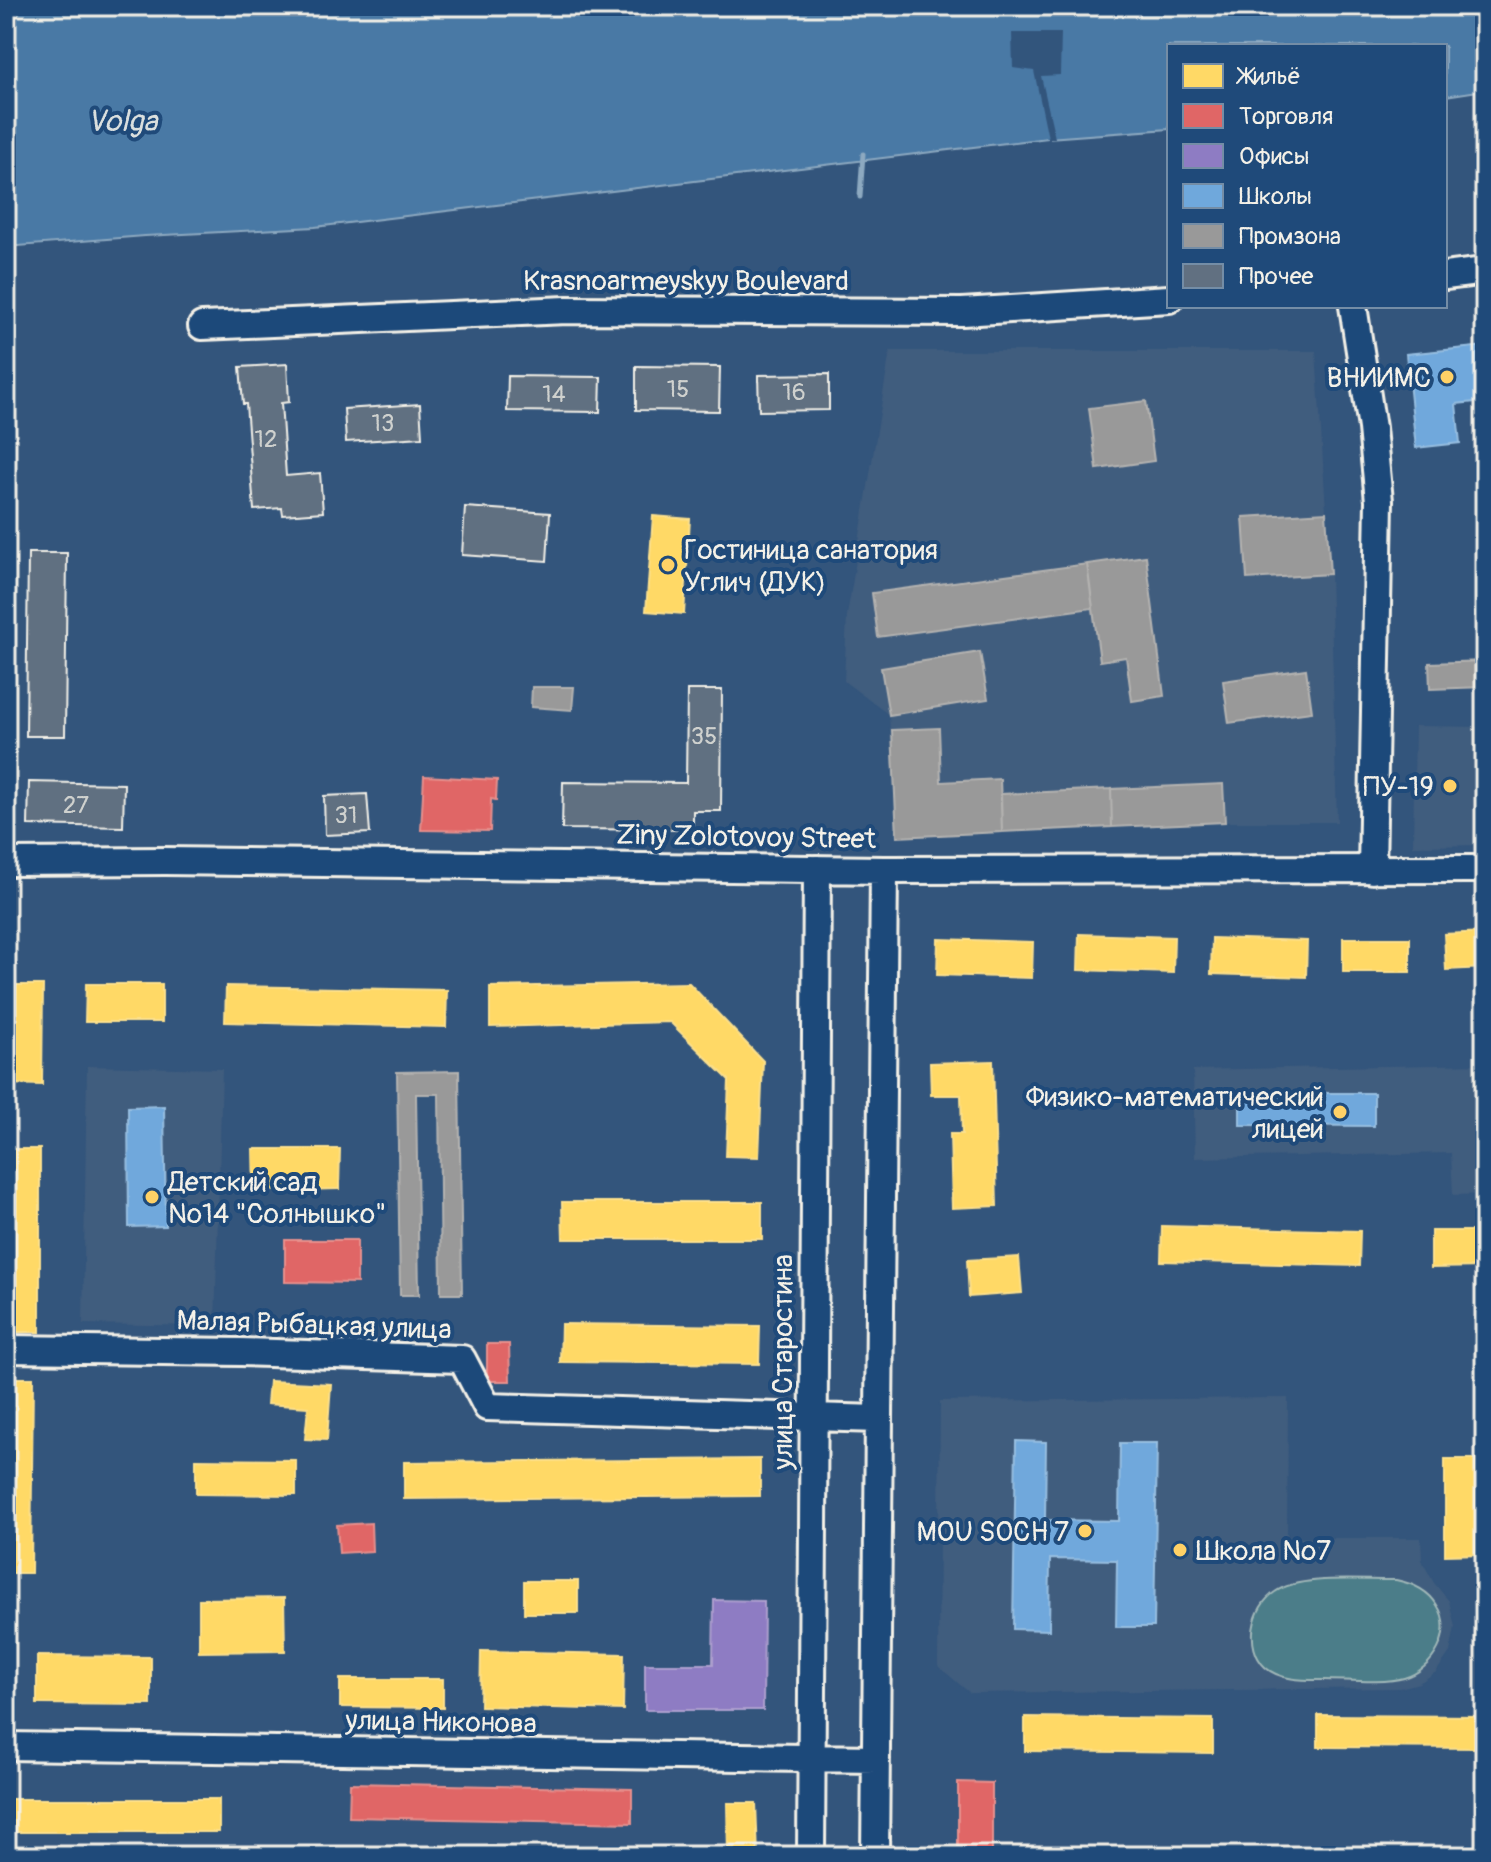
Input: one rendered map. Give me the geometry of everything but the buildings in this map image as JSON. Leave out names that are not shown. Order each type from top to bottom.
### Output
[{"type":"street","points":[[1447,276],[1485,271]]},
{"type":"street","name":"Krasnoarmeyskyy Boulevard","points":[[202,326],[567,310],[962,312],[1167,299]]},
{"type":"street","points":[[1353,308],[1372,428],[1379,501],[1372,870]]},
{"type":"street","name":"Ziny Zolotovoy Street","points":[[6,862],[165,861],[884,870],[1485,869]]},
{"type":"street","name":"улица Старостина","points":[[811,1856],[817,869]]},
{"type":"street","points":[[875,1856],[884,870]]},
{"type":"street","name":"Малая Рыбацкая улица","points":[[6,1349],[462,1359],[487,1407],[879,1419]]},
{"type":"street","name":"улица Никонова","points":[[6,1746],[876,1759]]},
{"type":"shaded area","points":[[890,351],[1316,351],[1330,574],[1337,822],[1225,822],[897,837],[889,715],[844,681],[847,616]]},
{"type":"shaded area","name":"ПУ-19","points":[[1415,726],[1485,727],[1485,845],[1413,846]]},
{"type":"shaded area","name":"Физико-математический лицей","points":[[1485,1064],[1485,1194],[1453,1195],[1451,1153],[1195,1158],[1193,1070]]},
{"type":"shaded area","name":"Детский сад №14 \"Солнышко\"","points":[[87,1066],[222,1069],[215,1326],[83,1324]]},
{"type":"shaded area","name":"Школа №7","points":[[1288,1398],[1287,1538],[1421,1538],[1422,1561],[1449,1601],[1455,1627],[1450,1652],[1436,1672],[1419,1683],[1400,1688],[970,1693],[938,1666],[940,1401]]},
{"type":"green space","points":[[1396,1580],[1424,1591],[1442,1616],[1444,1627],[1438,1649],[1432,1659],[1414,1674],[1386,1681],[1301,1680],[1271,1672],[1258,1659],[1253,1638],[1256,1617],[1275,1592],[1286,1586],[1316,1581]]},
{"type":"water","name":"Volga","points":[[6,6],[1485,6],[1485,90],[1447,96],[1447,44],[1167,44],[1167,129],[1048,138],[315,227],[6,247]]},
{"type":"pier","points":[[1012,33],[1061,33],[1060,75],[1041,76],[1055,138],[1048,138],[1034,71],[1013,68]]},
{"type":"waterway","points":[[860,197],[863,154]]},
{"type":"place","name":"ВНИИМС","points":[[1447,377]]},
{"type":"place","name":"Гостиница санатория Углич (ДУК)","points":[[668,565]]},
{"type":"place","name":"ПУ-19","points":[[1450,786]]},
{"type":"place","name":"Физико-математический лицей","points":[[1340,1112]]},
{"type":"place","name":"Детский сад №14 \"Солнышко\"","points":[[152,1197]]},
{"type":"place","name":"MOU SOCH 7","points":[[1085,1531]]},
{"type":"place","name":"Школа №7","points":[[1180,1550]]}]
